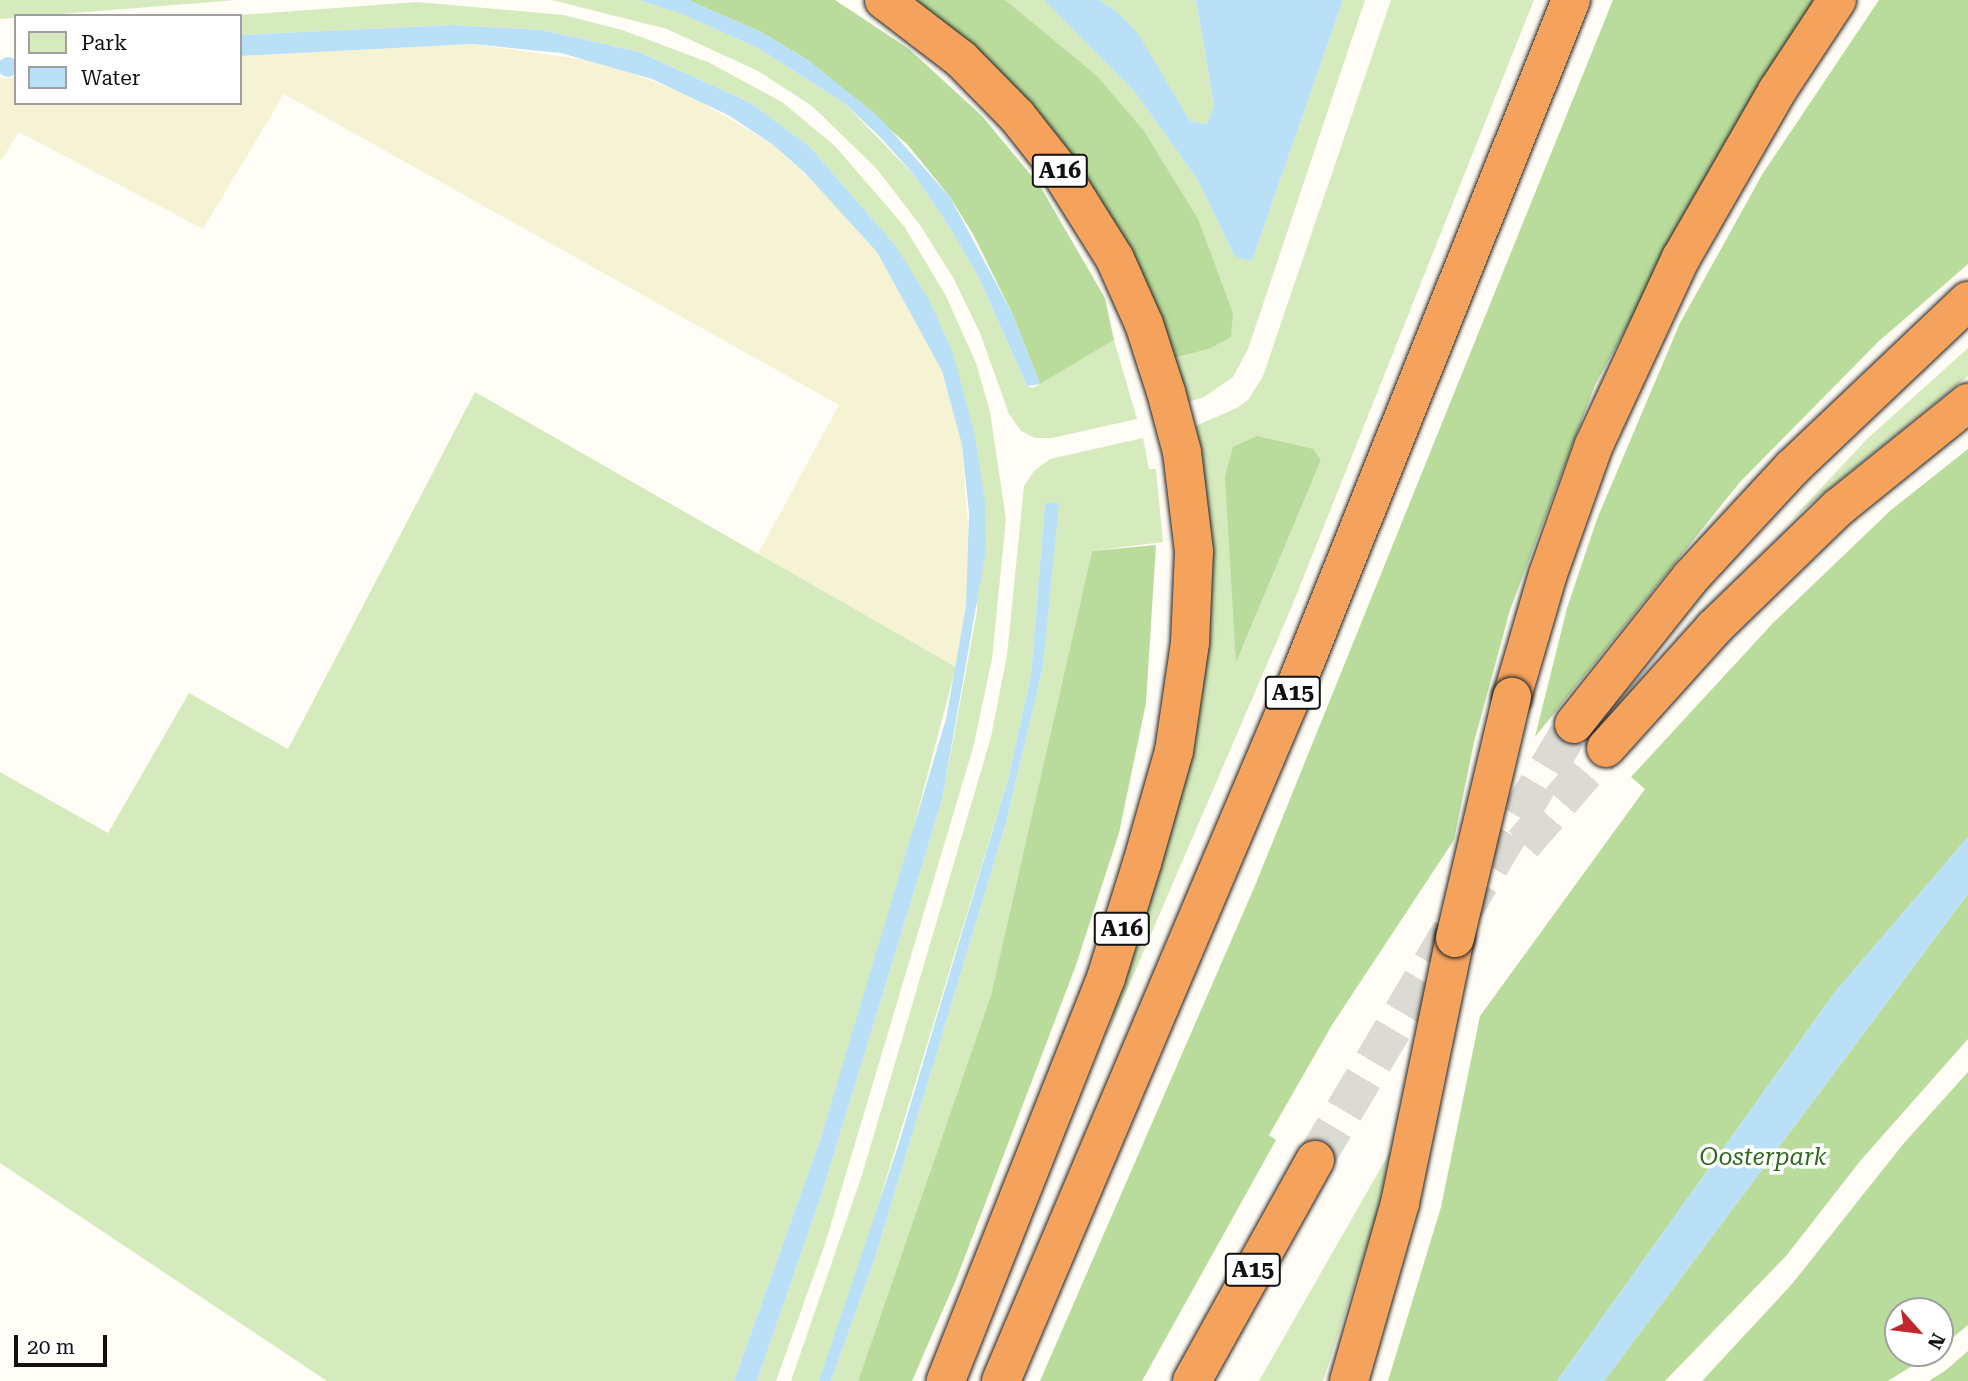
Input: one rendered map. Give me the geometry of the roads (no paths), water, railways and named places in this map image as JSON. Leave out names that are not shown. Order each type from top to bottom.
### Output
[{"type":"highway","name":"A16","points":[[884,0],[961,59],[1017,116],[1058,168],[1115,259],[1144,324],[1166,392],[1182,452],[1194,551],[1190,643],[1174,751],[1106,978],[946,1381]]},
{"type":"highway","name":"A15","points":[[1001,1381],[1288,705],[1571,0]]},
{"type":"highway","points":[[1349,1381],[1400,1203],[1455,938],[1513,697],[1548,574],[1594,445],[1681,258],[1777,91],[1837,0]]},
{"type":"highway","points":[[1574,724],[1691,578],[1774,488],[1968,301]]},
{"type":"highway","points":[[1606,748],[1714,628],[1839,507],[1968,403]]},
{"type":"highway","name":"A15","points":[[1192,1381],[1315,1160]]},
{"type":"water","points":[[638,0],[688,0],[763,33],[809,61],[877,115],[950,197],[1012,313],[1040,384],[1027,386],[979,278],[950,228],[915,176],[880,137],[844,103],[758,48],[680,13]]},
{"type":"water","points":[[1044,0],[1099,0],[1115,10],[1137,32],[1190,121],[1207,124],[1214,106],[1196,0],[1343,0],[1252,261],[1235,257],[1197,179],[1134,91]]},
{"type":"water","points":[[452,25],[543,30],[639,52],[751,103],[810,147],[895,245],[928,298],[953,353],[975,436],[985,502],[986,550],[942,800],[823,1190],[757,1381],[734,1381],[821,1137],[946,719],[966,606],[969,513],[962,445],[942,371],[877,252],[805,173],[772,144],[728,115],[652,79],[561,53],[472,44],[242,56],[242,35]]},
{"type":"water","points":[[4,58],[12,58],[14,75],[4,76],[-1,71],[-1,63]]},
{"type":"water","points":[[1045,503],[1059,503],[1043,667],[1006,823],[875,1258],[831,1381],[819,1381],[899,1143],[1008,779],[1031,675]]},
{"type":"water","points":[[1968,837],[1968,894],[1604,1381],[1557,1381],[1835,992]]},
{"type":"tunnel","points":[[1315,1160],[1574,724]]},
{"type":"tunnel","points":[[1523,844],[1606,748]]},
{"type":"park label","name":"Oosterpark","points":[[1763,1158]]}]
